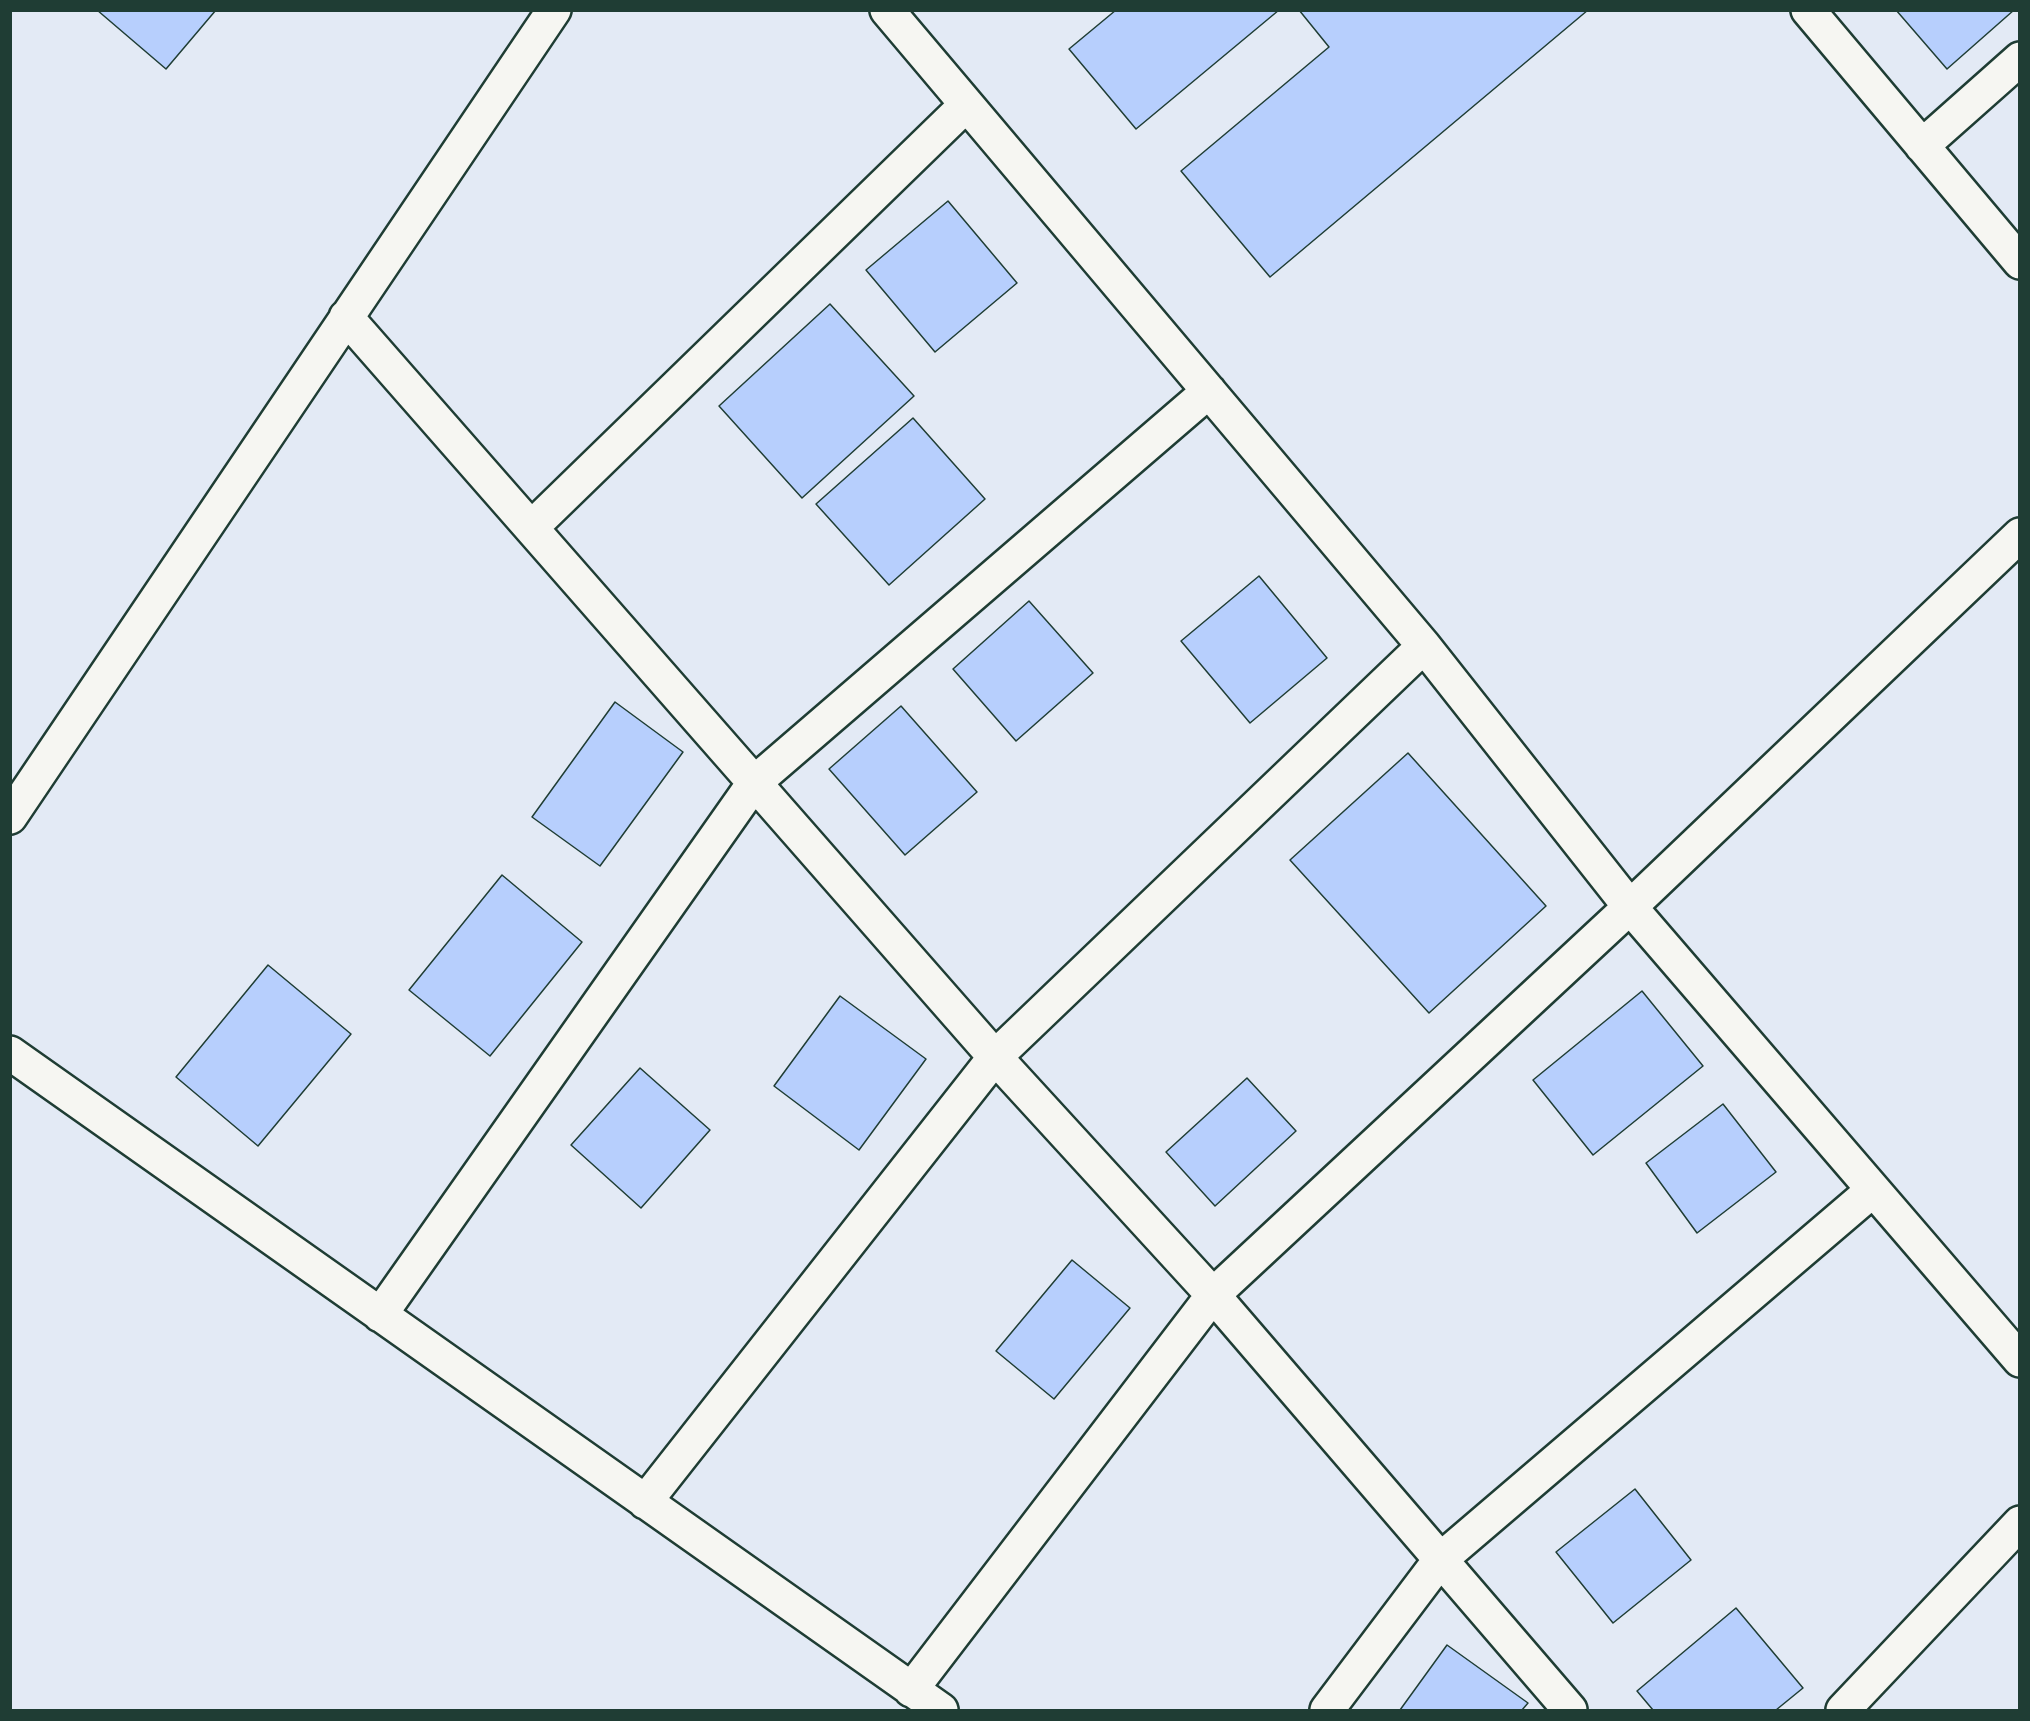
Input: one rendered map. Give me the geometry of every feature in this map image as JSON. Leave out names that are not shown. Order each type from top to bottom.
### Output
[{"type":"street","points":[[10,817],[554,10]]},
{"type":"street","points":[[887,10],[1424,646],[1630,907],[2019,1360]]},
{"type":"street","points":[[1808,10],[2019,262]]},
{"type":"street","points":[[1922,146],[2019,59]]},
{"type":"street","points":[[531,528],[966,105]]},
{"type":"street","points":[[346,317],[995,1057],[1213,1295],[1570,1710]]},
{"type":"street","points":[[380,1315],[754,783],[1209,391]]},
{"type":"street","points":[[911,1690],[1213,1295],[1630,907],[2019,535]]},
{"type":"street","points":[[645,1502],[995,1057],[1424,646]]},
{"type":"street","points":[[10,1053],[941,1710]]},
{"type":"street","points":[[1327,1710],[1440,1560],[1873,1190]]},
{"type":"street","points":[[1843,1710],[2019,1523]]},
{"type":"building","points":[[97,10],[216,10],[166,69]]},
{"type":"building","points":[[1116,10],[1279,10],[1136,129],[1069,49]]},
{"type":"building","points":[[1299,10],[1588,10],[1270,277],[1181,171],[1329,47]]},
{"type":"building","points":[[1896,10],[2014,10],[1947,69]]},
{"type":"building","points":[[948,201],[1017,283],[935,352],[866,270]]},
{"type":"building","points":[[830,304],[914,396],[802,498],[719,406]]},
{"type":"building","points":[[913,418],[985,499],[889,585],[816,504]]},
{"type":"building","points":[[1259,576],[1327,658],[1250,723],[1181,641]]},
{"type":"building","points":[[1029,601],[1093,673],[1016,741],[953,669]]},
{"type":"building","points":[[615,702],[683,752],[600,866],[532,817]]},
{"type":"building","points":[[901,706],[977,792],[905,855],[829,769]]},
{"type":"building","points":[[1408,753],[1546,906],[1429,1013],[1290,860]]},
{"type":"building","points":[[502,875],[582,942],[490,1056],[409,990]]},
{"type":"building","points":[[268,965],[351,1034],[258,1146],[176,1077]]},
{"type":"building","points":[[1642,991],[1703,1066],[1593,1155],[1533,1080]]},
{"type":"building","points":[[840,996],[926,1059],[859,1150],[774,1086]]},
{"type":"building","points":[[640,1068],[710,1130],[641,1208],[571,1145]]},
{"type":"building","points":[[1247,1078],[1296,1131],[1215,1206],[1166,1152]]},
{"type":"building","points":[[1723,1104],[1776,1172],[1697,1233],[1646,1163]]},
{"type":"building","points":[[1072,1260],[1130,1308],[1054,1399],[996,1351]]},
{"type":"building","points":[[1635,1489],[1691,1560],[1613,1623],[1556,1552]]},
{"type":"building","points":[[1736,1608],[1803,1688],[1776,1710],[1653,1710],[1637,1691]]},
{"type":"building","points":[[1447,1645],[1528,1703],[1522,1710],[1400,1710]]}]
